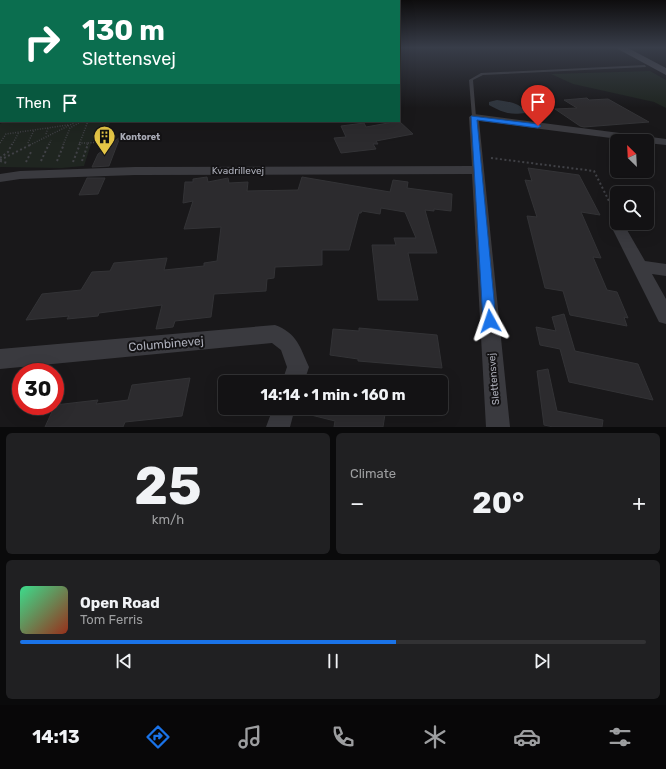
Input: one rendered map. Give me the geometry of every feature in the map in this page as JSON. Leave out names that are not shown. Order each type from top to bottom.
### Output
[{"type":"street","points":[[474,118],[666,142]]},
{"type":"street","name":"Slettensvej","points":[[474,118],[498,427]]},
{"type":"street","name":"Kvadrillevej","points":[[0,178],[43,174],[136,171],[477,163]]},
{"type":"street","points":[[621,230],[666,316]]},
{"type":"street","points":[[639,266],[666,270]]},
{"type":"street","name":"Columbinevej","points":[[0,359],[275,334],[288,344],[298,367],[295,375]]},
{"type":"street","points":[[278,427],[282,415]]},
{"type":"lane","points":[[474,118],[471,80],[482,74],[606,68]]},
{"type":"path","points":[[0,159],[76,122]]},
{"type":"path","points":[[56,165],[70,128],[80,122]]},
{"type":"path","points":[[73,162],[88,122]]},
{"type":"path","points":[[0,143],[6,134],[72,124]]},
{"type":"path","points":[[46,134],[49,128]]},
{"type":"path","points":[[28,143],[34,130]]},
{"type":"path","points":[[0,159],[8,152],[19,132]]},
{"type":"path","points":[[39,166],[51,140]]},
{"type":"path","points":[[79,143],[101,142],[109,145]]},
{"type":"path","points":[[82,161],[88,143]]},
{"type":"path","points":[[24,165],[32,150]]},
{"type":"path","points":[[477,163],[594,171],[610,206]]},
{"type":"shaded area","points":[[650,71],[666,80],[666,108],[654,102],[573,84],[551,74]]},
{"type":"shaded area","points":[[497,100],[517,105],[526,113],[507,113],[489,105],[489,102]]},
{"type":"shaded area","points":[[3,122],[111,122],[102,140],[92,141],[84,166],[61,168],[0,167],[0,124]]},
{"type":"building","points":[[587,98],[589,100],[608,99],[649,122],[584,127],[580,126],[555,109],[577,108],[564,100]]},
{"type":"building","points":[[400,122],[413,134],[376,141],[378,144],[373,144],[376,149],[341,153],[334,138],[346,137],[341,126],[364,123],[366,127]]},
{"type":"building","points":[[120,137],[109,166],[92,167],[98,154]]},
{"type":"building","points":[[528,168],[579,175],[600,215],[581,212],[601,258],[593,257],[607,290],[617,292],[628,318],[624,317],[627,326],[570,315],[563,291],[545,288],[527,216],[537,217],[525,180],[532,181]]},
{"type":"building","points":[[207,177],[208,182],[228,178],[229,183],[248,182],[247,191],[298,190],[302,177],[390,192],[393,180],[408,182],[407,188],[452,194],[451,211],[434,209],[434,211],[425,210],[437,253],[408,253],[418,300],[378,300],[372,245],[396,245],[394,238],[416,238],[405,212],[381,208],[380,214],[362,211],[359,213],[349,250],[322,250],[322,265],[275,267],[274,278],[267,279],[266,291],[214,294],[211,317],[175,321],[173,327],[156,329],[162,305],[99,313],[98,316],[67,319],[69,316],[26,320],[42,294],[81,290],[92,272],[110,271],[114,263],[167,258],[164,270],[204,266],[204,263],[217,261],[221,227],[184,229],[193,201],[183,203],[185,182],[193,182],[193,179]]},
{"type":"building","points":[[87,178],[105,178],[98,194],[79,195]]},
{"type":"building","points":[[564,314],[575,351],[638,364],[653,400],[569,382],[560,349],[540,345],[536,327],[556,331],[552,317]]},
{"type":"building","points":[[359,328],[437,335],[442,368],[358,361],[358,359],[330,355],[333,329],[359,331]]},
{"type":"building","points":[[548,369],[557,411],[603,420],[602,427],[553,427],[544,425],[537,371]]},
{"type":"building","points":[[190,378],[182,416],[125,422],[123,427],[45,427],[50,415],[64,415],[64,404],[98,400],[96,404],[128,400],[132,385]]},
{"type":"building","points":[[311,415],[385,415],[383,427],[334,427],[335,421]]},
{"type":"place","name":"Kontoret","points":[[105,156]]},
{"type":"route","points":[[490,321],[474,118],[509,121],[538,126]]}]
